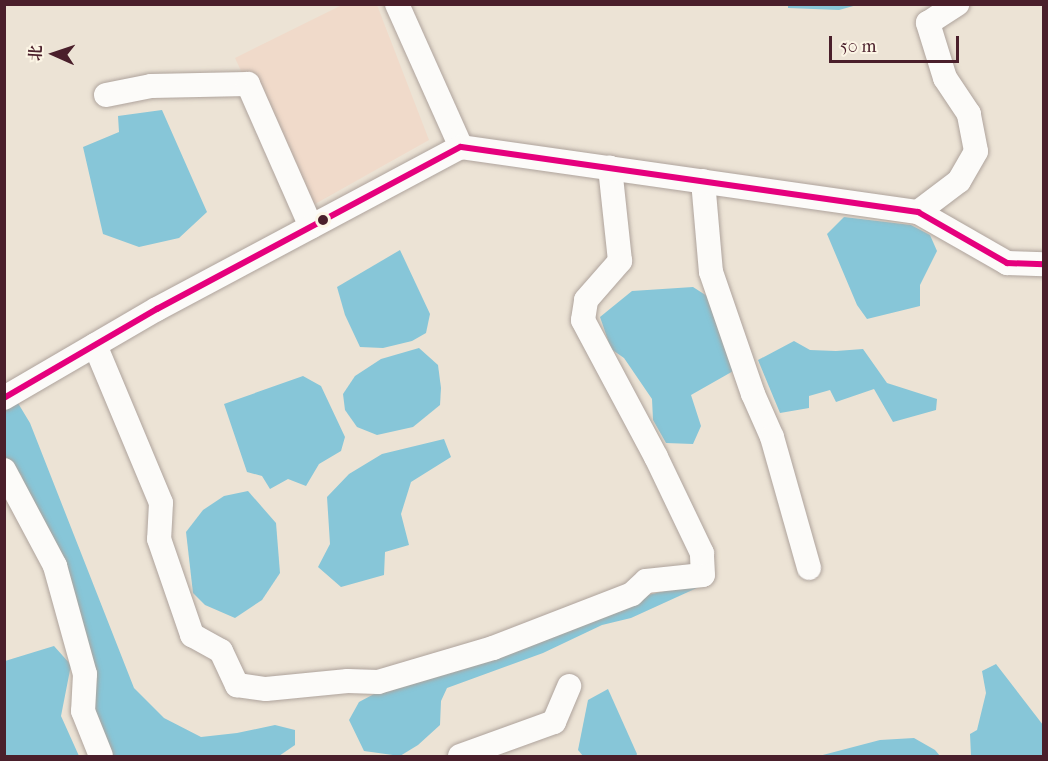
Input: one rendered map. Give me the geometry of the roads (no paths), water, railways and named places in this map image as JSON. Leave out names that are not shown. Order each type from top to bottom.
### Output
[{"type":"street","points":[[397,4],[461,147]]},
{"type":"street","points":[[918,212],[959,181],[976,152],[969,114],[945,78],[928,22],[957,4]]},
{"type":"street","points":[[106,95],[151,86],[248,84],[311,227]]},
{"type":"street","points":[[11,394],[95,345],[461,147],[918,212],[1007,263],[1044,264]]},
{"type":"street","points":[[95,345],[161,503],[159,539],[192,635],[221,651],[237,684],[266,689],[348,681],[378,682],[493,648],[632,594],[646,581],[704,574],[702,553],[656,457],[583,320],[586,300],[620,261],[610,168]]},
{"type":"street","points":[[703,181],[711,272],[753,394],[772,438],[809,568]]},
{"type":"street","points":[[4,470],[55,566],[85,674],[83,711],[101,756]]},
{"type":"street","points":[[460,756],[554,722],[569,686]]},
{"type":"water","points":[[788,4],[857,5],[839,10],[788,8]]},
{"type":"water","points":[[162,110],[207,212],[179,238],[139,247],[103,234],[83,147],[119,132],[118,116]]},
{"type":"water","points":[[844,217],[911,225],[930,235],[937,251],[920,285],[920,306],[867,319],[857,305],[827,234]]},
{"type":"water","points":[[400,250],[430,314],[426,333],[412,341],[383,348],[360,347],[345,315],[337,287]]},
{"type":"water","points":[[693,287],[707,296],[735,370],[691,395],[701,426],[693,444],[666,443],[653,420],[652,399],[624,358],[611,349],[600,317],[632,291]]},
{"type":"water","points":[[794,341],[810,350],[863,349],[887,383],[937,399],[936,410],[893,422],[874,389],[836,402],[830,390],[809,396],[809,408],[780,413],[758,360]]},
{"type":"water","points":[[419,348],[438,365],[441,388],[440,405],[413,427],[377,435],[357,427],[345,410],[343,394],[355,376],[381,359]]},
{"type":"water","points":[[303,376],[321,386],[345,437],[341,451],[319,464],[306,486],[288,479],[270,489],[262,476],[247,472],[224,404]]},
{"type":"water","points":[[4,380],[30,423],[134,688],[164,718],[201,737],[237,733],[275,725],[295,730],[295,745],[279,756],[110,756],[93,708],[97,677],[21,475],[5,458]]},
{"type":"water","points":[[444,439],[451,457],[411,482],[401,514],[409,545],[385,552],[384,575],[341,587],[318,567],[330,544],[327,497],[349,474],[382,454]]},
{"type":"water","points":[[248,491],[276,523],[280,573],[262,600],[235,618],[205,605],[193,593],[186,532],[203,510],[224,496]]},
{"type":"water","points":[[697,583],[699,587],[631,618],[602,625],[543,653],[447,688],[441,701],[440,725],[418,745],[400,756],[364,751],[349,720],[359,702],[421,669],[640,597]]},
{"type":"water","points":[[54,646],[71,665],[61,716],[79,756],[5,756],[5,661]]},
{"type":"water","points":[[996,664],[1043,725],[1043,756],[971,756],[970,734],[977,730],[986,693],[982,671]]},
{"type":"water","points":[[608,689],[636,756],[583,756],[578,750],[588,700]]},
{"type":"water","points":[[914,738],[935,750],[940,756],[819,756],[880,740]]}]
